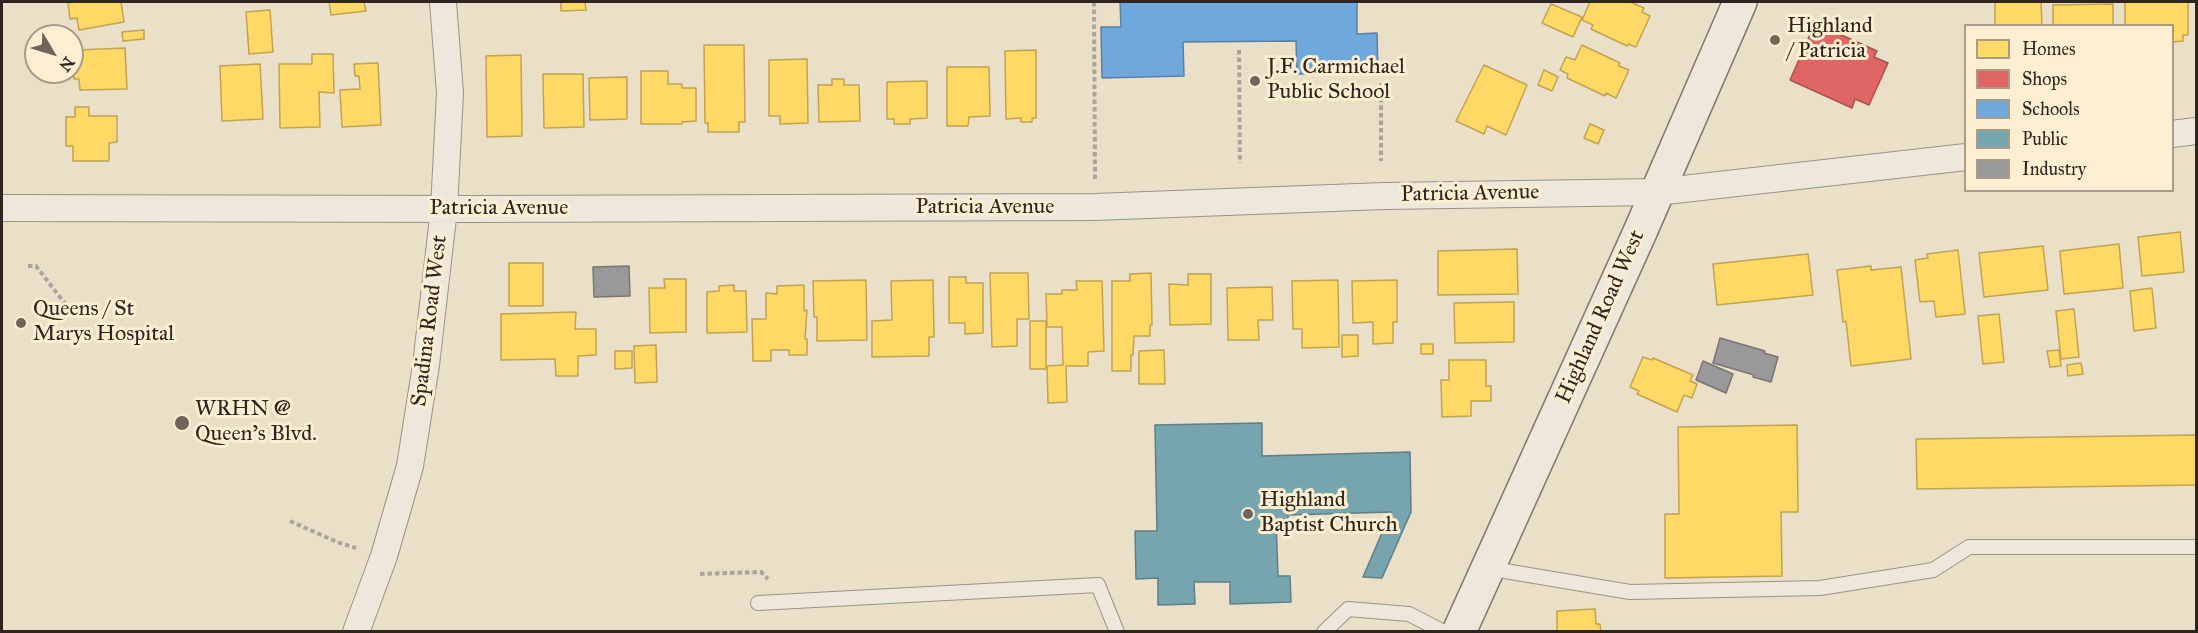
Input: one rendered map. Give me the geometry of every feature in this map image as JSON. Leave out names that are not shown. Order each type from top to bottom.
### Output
[{"type":"main road","name":"Highland Road West","points":[[1459,632],[1740,2]]},
{"type":"street","name":"Spadina Road West","points":[[356,632],[384,556],[410,466],[426,364],[444,209],[450,93],[443,2]]},
{"type":"street","points":[[2174,134],[2196,131]]},
{"type":"street","name":"Patricia Avenue","points":[[2,208],[1095,207],[1384,196],[1657,192],[1964,157]]},
{"type":"lane","points":[[1487,568],[1630,592],[1820,588],[1933,570],[1970,547],[2196,547]]},
{"type":"lane","points":[[758,603],[1098,585],[1117,632]]},
{"type":"lane","points":[[1324,632],[1348,609],[1409,614],[1444,632]]},
{"type":"path","points":[[1095,2],[1095,207]]},
{"type":"path","points":[[1239,50],[1240,163]]},
{"type":"path","points":[[1381,83],[1382,161]]},
{"type":"path","points":[[28,266],[36,266],[75,318]]},
{"type":"path","points":[[290,521],[337,542],[384,556]]},
{"type":"building: Homes","points":[[121,2],[124,22],[84,29],[84,24],[78,24],[77,18],[70,19],[68,3]]},
{"type":"building: Homes","points":[[329,2],[364,2],[366,11],[331,15]]},
{"type":"building: Homes","points":[[561,2],[585,2],[586,10],[561,11]]},
{"type":"building: Homes","points":[[1590,2],[1630,2],[1644,8],[1642,12],[1650,16],[1636,47],[1628,44],[1627,46],[1591,29],[1593,25],[1582,20]]},
{"type":"building: Homes","points":[[1995,2],[2041,2],[2042,24],[1995,24]]},
{"type":"building: Homes","points":[[2125,2],[2188,2],[2188,35],[2183,35],[2183,41],[2174,42],[2174,24],[2125,24]]},
{"type":"building: Homes","points":[[1551,4],[1582,17],[1573,37],[1542,23]]},
{"type":"building: Homes","points":[[2113,4],[2113,24],[2053,24],[2053,5]]},
{"type":"building: Homes","points":[[270,10],[273,52],[249,54],[246,12]]},
{"type":"building: Homes","points":[[144,30],[144,39],[123,41],[122,32]]},
{"type":"building: Homes","points":[[704,45],[744,45],[745,122],[739,122],[739,132],[708,132],[708,123],[705,123]]},
{"type":"building: Homes","points":[[1582,45],[1620,63],[1619,66],[1629,70],[1616,98],[1606,93],[1605,96],[1567,78],[1568,74],[1560,70],[1566,57],[1575,60]]},
{"type":"building: Homes","points":[[125,48],[127,89],[80,90],[79,84],[84,84],[84,50]]},
{"type":"building: Homes","points":[[1036,50],[1036,118],[1032,118],[1032,122],[1021,122],[1021,118],[1006,119],[1005,51]]},
{"type":"building: Homes","points":[[312,54],[333,54],[334,93],[319,92],[320,127],[280,128],[279,64],[312,64]]},
{"type":"building: Homes","points":[[521,55],[522,136],[487,137],[486,56]]},
{"type":"building: Homes","points":[[807,59],[808,123],[780,124],[780,116],[769,116],[769,60]]},
{"type":"building: Homes","points":[[378,63],[381,125],[342,127],[340,90],[360,89],[359,76],[355,76],[354,64]]},
{"type":"building: Homes","points":[[260,64],[263,119],[222,121],[220,66]]},
{"type":"building: Homes","points":[[1484,65],[1527,85],[1506,135],[1487,126],[1484,134],[1456,121]]},
{"type":"building: Homes","points":[[947,67],[989,67],[990,116],[969,117],[968,126],[947,126]]},
{"type":"building: Homes","points":[[1544,70],[1558,77],[1552,91],[1538,85]]},
{"type":"building: Homes","points":[[641,71],[668,71],[668,84],[682,84],[682,88],[696,88],[696,121],[682,122],[682,124],[641,124]]},
{"type":"building: Homes","points":[[543,74],[583,74],[584,127],[544,128]]},
{"type":"building: Homes","points":[[627,77],[627,119],[590,120],[589,78]]},
{"type":"building: Homes","points":[[832,79],[844,79],[844,85],[859,85],[860,121],[819,122],[818,85],[832,85]]},
{"type":"building: Homes","points":[[927,81],[927,118],[910,119],[910,124],[894,124],[894,119],[887,119],[887,82]]},
{"type":"building: Homes","points":[[75,107],[89,107],[89,116],[117,116],[117,142],[109,143],[109,161],[73,161],[73,146],[66,146],[66,117],[75,117]]},
{"type":"building: Homes","points":[[1590,124],[1604,130],[1598,144],[1584,138]]},
{"type":"building: Homes","points":[[2180,232],[2184,272],[2142,276],[2138,237]]},
{"type":"building: Homes","points":[[2119,244],[2123,288],[2064,294],[2060,251]]},
{"type":"building: Homes","points":[[2043,246],[2048,290],[1984,297],[1979,253]]},
{"type":"building: Homes","points":[[1517,249],[1518,294],[1438,295],[1438,251]]},
{"type":"building: Homes","points":[[1958,250],[1965,314],[1936,317],[1934,301],[1920,302],[1915,260],[1928,258],[1927,254]]},
{"type":"building: Homes","points":[[1808,254],[1813,295],[1717,305],[1713,264]]},
{"type":"building: Homes","points":[[509,263],[543,263],[543,306],[509,306]]},
{"type":"building: Homes","points":[[1871,266],[1871,270],[1901,267],[1911,359],[1851,366],[1837,270]]},
{"type":"building: Homes","points":[[990,273],[1028,273],[1029,319],[1017,319],[1017,346],[992,347]]},
{"type":"building: Homes","points":[[1151,273],[1152,325],[1150,325],[1150,336],[1134,336],[1131,371],[1112,371],[1112,281],[1130,281],[1130,274]]},
{"type":"building: Homes","points":[[1188,274],[1211,274],[1211,324],[1170,325],[1169,284],[1188,285]]},
{"type":"building: Homes","points":[[949,277],[966,277],[966,283],[983,283],[983,333],[965,334],[965,323],[949,323]]},
{"type":"building: Homes","points":[[664,279],[686,279],[686,332],[650,333],[649,288],[665,288]]},
{"type":"building: Homes","points":[[866,280],[867,340],[817,341],[813,281]]},
{"type":"building: Homes","points":[[933,280],[934,337],[929,337],[929,356],[872,357],[872,321],[892,320],[891,281]]},
{"type":"building: Homes","points":[[1338,280],[1339,347],[1302,348],[1302,329],[1293,329],[1292,281]]},
{"type":"building: Homes","points":[[1397,280],[1397,322],[1393,322],[1393,343],[1373,344],[1373,322],[1353,323],[1352,281]]},
{"type":"building: Homes","points":[[1076,281],[1102,281],[1104,351],[1088,352],[1088,366],[1066,366],[1067,402],[1048,403],[1047,366],[1063,365],[1062,327],[1047,327],[1046,294],[1062,294],[1062,290],[1077,290]]},
{"type":"building: Homes","points":[[734,285],[734,291],[746,291],[747,332],[707,333],[707,292],[719,291],[719,286]]},
{"type":"building: Homes","points":[[804,285],[804,311],[807,310],[805,339],[807,339],[807,355],[789,355],[789,350],[771,350],[771,361],[753,361],[752,319],[766,319],[766,293],[777,294],[777,286]]},
{"type":"building: Homes","points":[[1272,287],[1273,320],[1258,320],[1259,340],[1228,340],[1227,288]]},
{"type":"building: Homes","points":[[2152,288],[2156,328],[2134,331],[2130,291]]},
{"type":"building: Homes","points":[[1514,302],[1514,342],[1455,343],[1454,303]]},
{"type":"building: Homes","points":[[2074,309],[2079,357],[2061,359],[2056,311]]},
{"type":"building: Homes","points":[[576,312],[575,329],[596,329],[596,355],[578,356],[578,376],[556,376],[555,359],[501,360],[501,314]]},
{"type":"building: Homes","points":[[1999,314],[2004,362],[1983,364],[1978,316]]},
{"type":"building: Homes","points":[[1030,321],[1046,321],[1046,369],[1030,369]]},
{"type":"building: Homes","points":[[1342,335],[1358,335],[1358,356],[1342,357]]},
{"type":"building: Homes","points":[[1421,344],[1433,344],[1433,354],[1421,354]]},
{"type":"building: Homes","points":[[656,345],[657,382],[635,383],[634,346]]},
{"type":"building: Homes","points":[[1164,350],[1165,384],[1139,384],[1139,351]]},
{"type":"building: Homes","points":[[2059,350],[2061,366],[2050,367],[2047,351]]},
{"type":"building: Homes","points":[[615,351],[632,351],[632,368],[615,369]]},
{"type":"building: Homes","points":[[1643,357],[1652,360],[1653,358],[1693,375],[1690,381],[1697,384],[1692,398],[1684,395],[1677,412],[1637,394],[1639,391],[1630,387]]},
{"type":"building: Homes","points":[[1449,360],[1486,360],[1486,386],[1491,386],[1491,401],[1471,401],[1471,416],[1442,417],[1441,380],[1449,380]]},
{"type":"building: Homes","points":[[2081,363],[2083,374],[2068,376],[2067,365]]},
{"type":"building: Homes","points":[[1797,425],[1798,512],[1781,512],[1782,576],[1665,578],[1665,514],[1679,514],[1678,427]]},
{"type":"building: Homes","points":[[2196,435],[2196,485],[1917,489],[1916,439]]},
{"type":"building: Homes","points":[[1595,609],[1596,624],[1600,624],[1601,632],[1557,632],[1557,611]]},
{"type":"building: Shops","points":[[1815,23],[1877,51],[1874,57],[1888,63],[1869,105],[1855,99],[1852,108],[1790,80]]},
{"type":"building: Schools","points":[[1120,2],[1357,2],[1357,34],[1377,33],[1378,73],[1297,74],[1296,41],[1183,42],[1184,76],[1102,78],[1101,27],[1121,27]]},
{"type":"building: Public","name":"Highland Baptist Church","points":[[1262,423],[1262,456],[1410,452],[1411,512],[1382,578],[1363,577],[1391,512],[1288,515],[1288,519],[1276,520],[1278,576],[1290,576],[1291,602],[1230,604],[1230,582],[1194,582],[1195,604],[1158,605],[1158,578],[1136,579],[1135,531],[1157,531],[1155,425]]},
{"type":"building: Industry","points":[[629,266],[630,296],[594,297],[593,267]]},
{"type":"building: Industry","points":[[1720,338],[1778,357],[1771,382],[1713,363]]},
{"type":"building: Industry","points":[[1703,361],[1733,374],[1726,393],[1696,380]]},
{"type":"place","name":"Highland / Patricia","points":[[1775,40]]},
{"type":"place","name":"J.F. Carmichael Public School","points":[[1255,81]]},
{"type":"place","name":"Queens / St Marys Hospital","points":[[21,323]]},
{"type":"place","name":"WRHN @ Queen’s Blvd.","points":[[182,423]]},
{"type":"place","name":"Highland Baptist Church","points":[[1248,514]]}]
